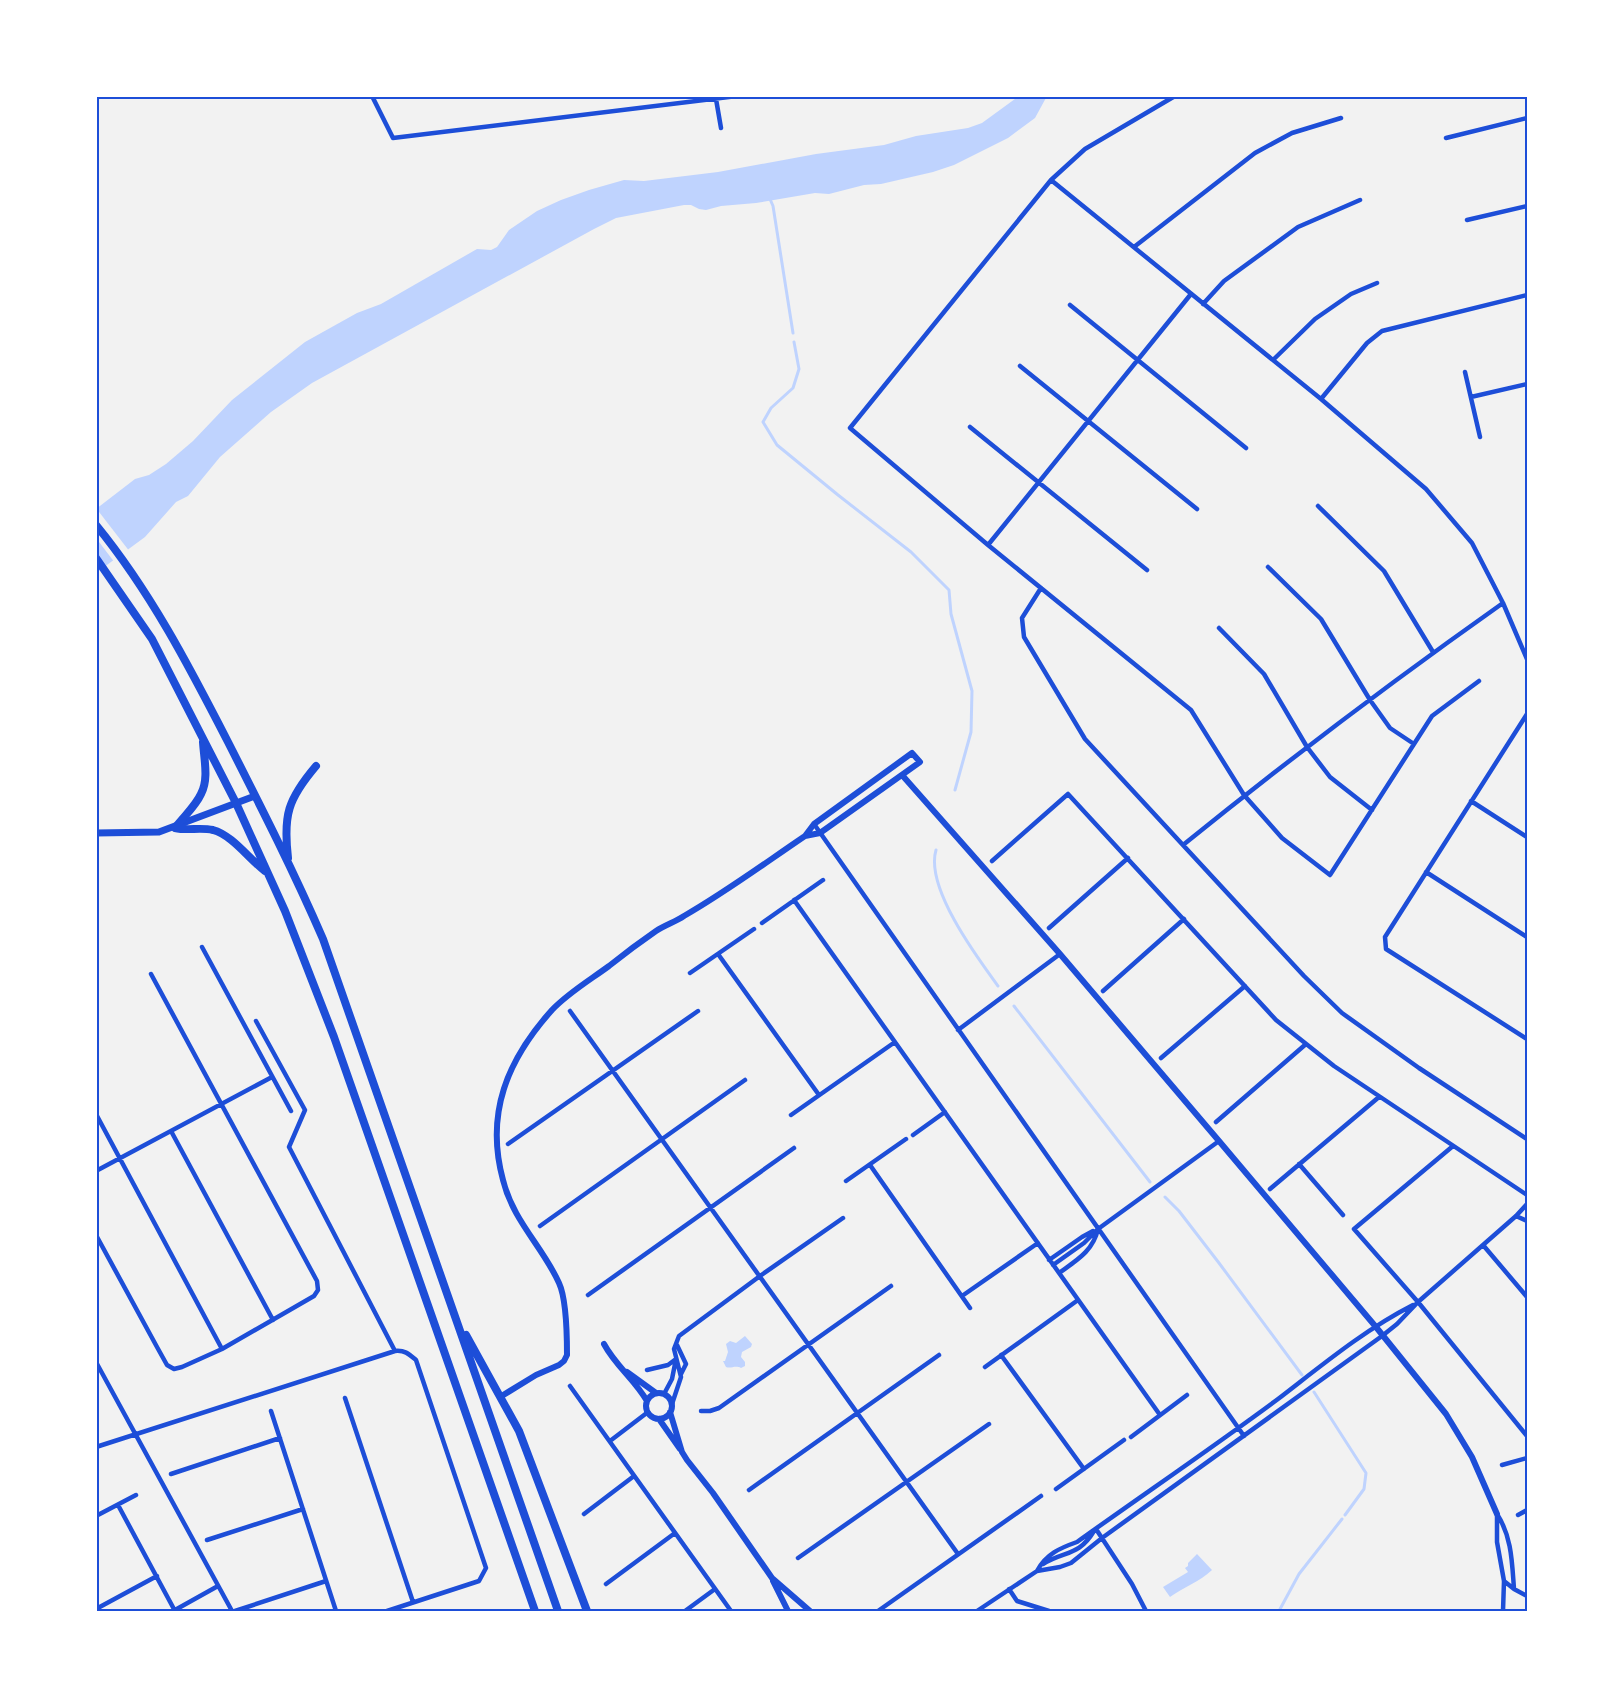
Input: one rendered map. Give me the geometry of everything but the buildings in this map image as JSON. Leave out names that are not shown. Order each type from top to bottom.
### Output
[{"type":"highway","points":[[96,525],[145,591],[192,671],[289,866],[333,965],[558,1611]]},
{"type":"highway","points":[[96,558],[152,639],[236,803],[289,922],[334,1037],[535,1611]]},
{"type":"highway","points":[[203,738],[206,761],[204,789],[196,803],[175,828],[206,829],[226,836],[267,873]]},
{"type":"highway","points":[[289,866],[286,837],[288,812],[292,798],[316,766]]},
{"type":"highway","points":[[454,1312],[519,1431],[587,1611]]},
{"type":"main road","points":[[96,833],[159,832],[175,828],[255,796]]},
{"type":"street","points":[[372,96],[393,138],[737,96]]},
{"type":"street","points":[[1175,96],[1085,149],[1051,180],[850,428],[988,545],[1191,710],[1244,795],[1282,838],[1330,875],[1432,716],[1479,681]]},
{"type":"street","points":[[716,98],[721,128]]},
{"type":"street","points":[[1134,247],[1255,153],[1292,133],[1341,118]]},
{"type":"street","points":[[1446,138],[1527,118]]},
{"type":"street","points":[[1051,180],[1321,399],[1426,489],[1472,543],[1503,603],[1527,660]]},
{"type":"street","points":[[1203,303],[1224,281],[1298,227],[1360,200]]},
{"type":"street","points":[[1467,220],[1527,206]]},
{"type":"street","points":[[1273,360],[1315,319],[1351,294],[1377,283]]},
{"type":"street","points":[[988,545],[1191,294]]},
{"type":"street","points":[[1321,399],[1367,343],[1382,332],[1527,295]]},
{"type":"street","points":[[1070,305],[1246,448]]},
{"type":"street","points":[[1020,366],[1197,509]]},
{"type":"street","points":[[1465,372],[1480,437]]},
{"type":"street","points":[[1471,397],[1527,384]]},
{"type":"street","points":[[970,427],[1147,570]]},
{"type":"street","points":[[1318,506],[1383,570],[1433,652]]},
{"type":"street","points":[[1268,567],[1321,619],[1370,700],[1390,728],[1414,744]]},
{"type":"street","points":[[1041,588],[1022,618],[1024,637],[1085,739],[1304,976],[1342,1013],[1419,1068],[1527,1139]]},
{"type":"street","points":[[1183,845],[1307,747],[1433,652],[1503,603]]},
{"type":"street","points":[[1219,628],[1264,674],[1307,747],[1330,777],[1372,810]]},
{"type":"street","points":[[1527,714],[1385,937],[1386,949],[1527,1039]]},
{"type":"street","points":[[500,1397],[536,1375],[559,1365],[567,1355],[561,1286],[550,1265],[526,1232],[510,1202],[498,1158],[495,1139],[500,1098],[507,1076],[519,1052],[552,1010],[571,993],[655,932],[683,917],[805,836],[814,824],[912,753],[920,762],[820,833],[805,836]]},
{"type":"street","points":[[902,775],[1060,954],[1376,1327],[1446,1414],[1472,1457],[1502,1521],[1513,1556],[1514,1589]]},
{"type":"street","points":[[992,861],[1068,794],[1276,1020],[1379,1097],[1527,1195]]},
{"type":"street","points":[[1471,801],[1527,837]]},
{"type":"street","points":[[814,824],[1244,1436]]},
{"type":"street","points":[[1049,928],[1128,858]]},
{"type":"street","points":[[1426,872],[1527,937]]},
{"type":"street","points":[[762,923],[823,880]]},
{"type":"street","points":[[794,900],[1160,1415]]},
{"type":"street","points":[[1103,991],[1184,920]]},
{"type":"street","points":[[690,973],[754,929]]},
{"type":"street","points":[[202,946],[291,1111]]},
{"type":"street","points":[[718,954],[819,1095]]},
{"type":"street","points":[[958,1030],[1060,954]]},
{"type":"street","points":[[96,1234],[167,1365],[176,1369],[222,1349],[314,1296],[318,1290],[317,1281],[151,974]]},
{"type":"street","points":[[1161,1058],[1245,986]]},
{"type":"street","points":[[570,1011],[958,1554]]},
{"type":"street","points":[[508,1144],[698,1011]]},
{"type":"street","points":[[256,1021],[305,1110],[289,1147],[396,1351]]},
{"type":"street","points":[[791,1115],[895,1042]]},
{"type":"street","points":[[1216,1122],[1306,1044]]},
{"type":"street","points":[[96,1171],[272,1077]]},
{"type":"street","points":[[540,1226],[745,1080]]},
{"type":"street","points":[[1270,1189],[1379,1097]]},
{"type":"street","points":[[913,1135],[945,1112]]},
{"type":"street","points":[[96,1114],[222,1349]]},
{"type":"street","points":[[171,1131],[273,1320]]},
{"type":"street","points":[[846,1181],[906,1139]]},
{"type":"street","points":[[1053,1265],[1084,1243],[1098,1229],[1219,1141]]},
{"type":"street","points":[[1453,1146],[1354,1229],[1418,1302],[1527,1436]]},
{"type":"street","points":[[588,1295],[794,1148]]},
{"type":"street","points":[[1299,1164],[1343,1215]]},
{"type":"street","points":[[870,1165],[970,1308]]},
{"type":"street","points":[[1038,1569],[1060,1567],[1082,1556],[1102,1538],[1382,1336],[1527,1204]]},
{"type":"street","points":[[1516,1216],[1527,1221]]},
{"type":"street","points":[[681,1374],[674,1349],[684,1331],[843,1218]]},
{"type":"street","points":[[1049,1260],[1098,1229]]},
{"type":"street","points":[[1059,1273],[1087,1252],[1095,1241],[1098,1229]]},
{"type":"street","points":[[962,1296],[1038,1243]]},
{"type":"street","points":[[1483,1245],[1527,1297]]},
{"type":"street","points":[[701,1411],[719,1408],[891,1286]]},
{"type":"street","points":[[985,1367],[1078,1300]]},
{"type":"street","points":[[977,1611],[1038,1569],[1053,1552],[1077,1542],[1096,1529],[1328,1359],[1390,1316],[1418,1302]]},
{"type":"street","points":[[676,1343],[686,1364],[670,1412],[682,1452]]},
{"type":"street","points":[[604,1344],[621,1370],[642,1392],[647,1401],[648,1412],[659,1419],[772,1578],[788,1611]]},
{"type":"street","points":[[96,1447],[396,1351],[404,1351],[416,1360],[486,1568],[479,1581],[387,1611]]},
{"type":"street","points":[[749,1490],[939,1355]]},
{"type":"street","points":[[1001,1355],[1084,1469]]},
{"type":"street","points":[[646,1370],[668,1365],[676,1359]]},
{"type":"street","points":[[664,1394],[672,1379],[676,1359]]},
{"type":"street","points":[[96,1362],[233,1611],[326,1581]]},
{"type":"street","points":[[621,1370],[656,1393],[664,1394],[672,1404]]},
{"type":"street","points":[[570,1386],[730,1611]]},
{"type":"street","points":[[647,1401],[656,1393]]},
{"type":"street","points":[[1131,1437],[1187,1395]]},
{"type":"street","points":[[345,1398],[413,1602]]},
{"type":"street","points":[[271,1411],[336,1611]]},
{"type":"street","points":[[610,1441],[648,1412]]},
{"type":"street","points":[[659,1419],[670,1412]]},
{"type":"street","points":[[798,1558],[989,1424]]},
{"type":"street","points":[[171,1474],[280,1437]]},
{"type":"street","points":[[1056,1490],[1125,1440]]},
{"type":"street","points":[[1502,1466],[1527,1458]]},
{"type":"street","points":[[584,1514],[634,1476]]},
{"type":"street","points":[[96,1516],[136,1495]]},
{"type":"street","points":[[878,1611],[1041,1496]]},
{"type":"street","points":[[118,1504],[175,1610],[218,1586]]},
{"type":"street","points":[[207,1540],[303,1509]]},
{"type":"street","points":[[1518,1515],[1527,1510]]},
{"type":"street","points":[[1497,1514],[1497,1542],[1504,1581],[1503,1611]]},
{"type":"street","points":[[1096,1529],[1132,1584],[1146,1611]]},
{"type":"street","points":[[606,1584],[675,1533]]},
{"type":"street","points":[[96,1609],[157,1576]]},
{"type":"street","points":[[772,1578],[808,1611]]},
{"type":"street","points":[[1504,1581],[1527,1596]]},
{"type":"street","points":[[685,1611],[715,1589]]},
{"type":"street","points":[[1009,1589],[1017,1601],[1049,1611]]},
{"type":"water","points":[[1019,96],[1047,96],[1035,118],[1008,138],[954,165],[933,172],[829,194],[815,193],[706,210],[684,205],[616,218],[594,229],[312,383],[271,412],[220,457],[188,496],[176,502],[145,537],[96,573],[96,509],[135,479],[149,475],[166,464],[193,441],[232,400],[305,342],[357,313],[381,304],[477,249],[491,250],[497,247],[509,230],[537,211],[589,190],[624,180],[644,181],[718,172],[816,154],[884,145],[916,136],[968,128],[982,123]]},
{"type":"water","points":[[745,1336],[752,1344],[742,1352],[741,1357],[745,1366],[726,1367],[723,1361],[728,1352],[726,1344],[730,1341],[736,1343]]},
{"type":"water","points":[[1197,1554],[1212,1570],[1170,1597],[1163,1587],[1188,1572],[1185,1568]]},
{"type":"pier","points":[[96,508],[130,552],[115,563],[96,538]]},
{"type":"waterway","points":[[770,199],[793,333]]},
{"type":"waterway","points":[[794,342],[799,369],[793,388],[771,408],[763,422],[777,445],[911,552],[949,590],[951,614],[972,691],[971,732],[955,790]]},
{"type":"waterway","points":[[936,850],[935,865],[938,883],[945,901],[966,940],[998,986]]},
{"type":"waterway","points":[[1014,1006],[1150,1182]]},
{"type":"waterway","points":[[1165,1197],[1179,1211],[1302,1375]]},
{"type":"waterway","points":[[1314,1392],[1366,1473],[1364,1489],[1345,1515]]},
{"type":"waterway","points":[[1279,1611],[1299,1574],[1342,1519]]}]
